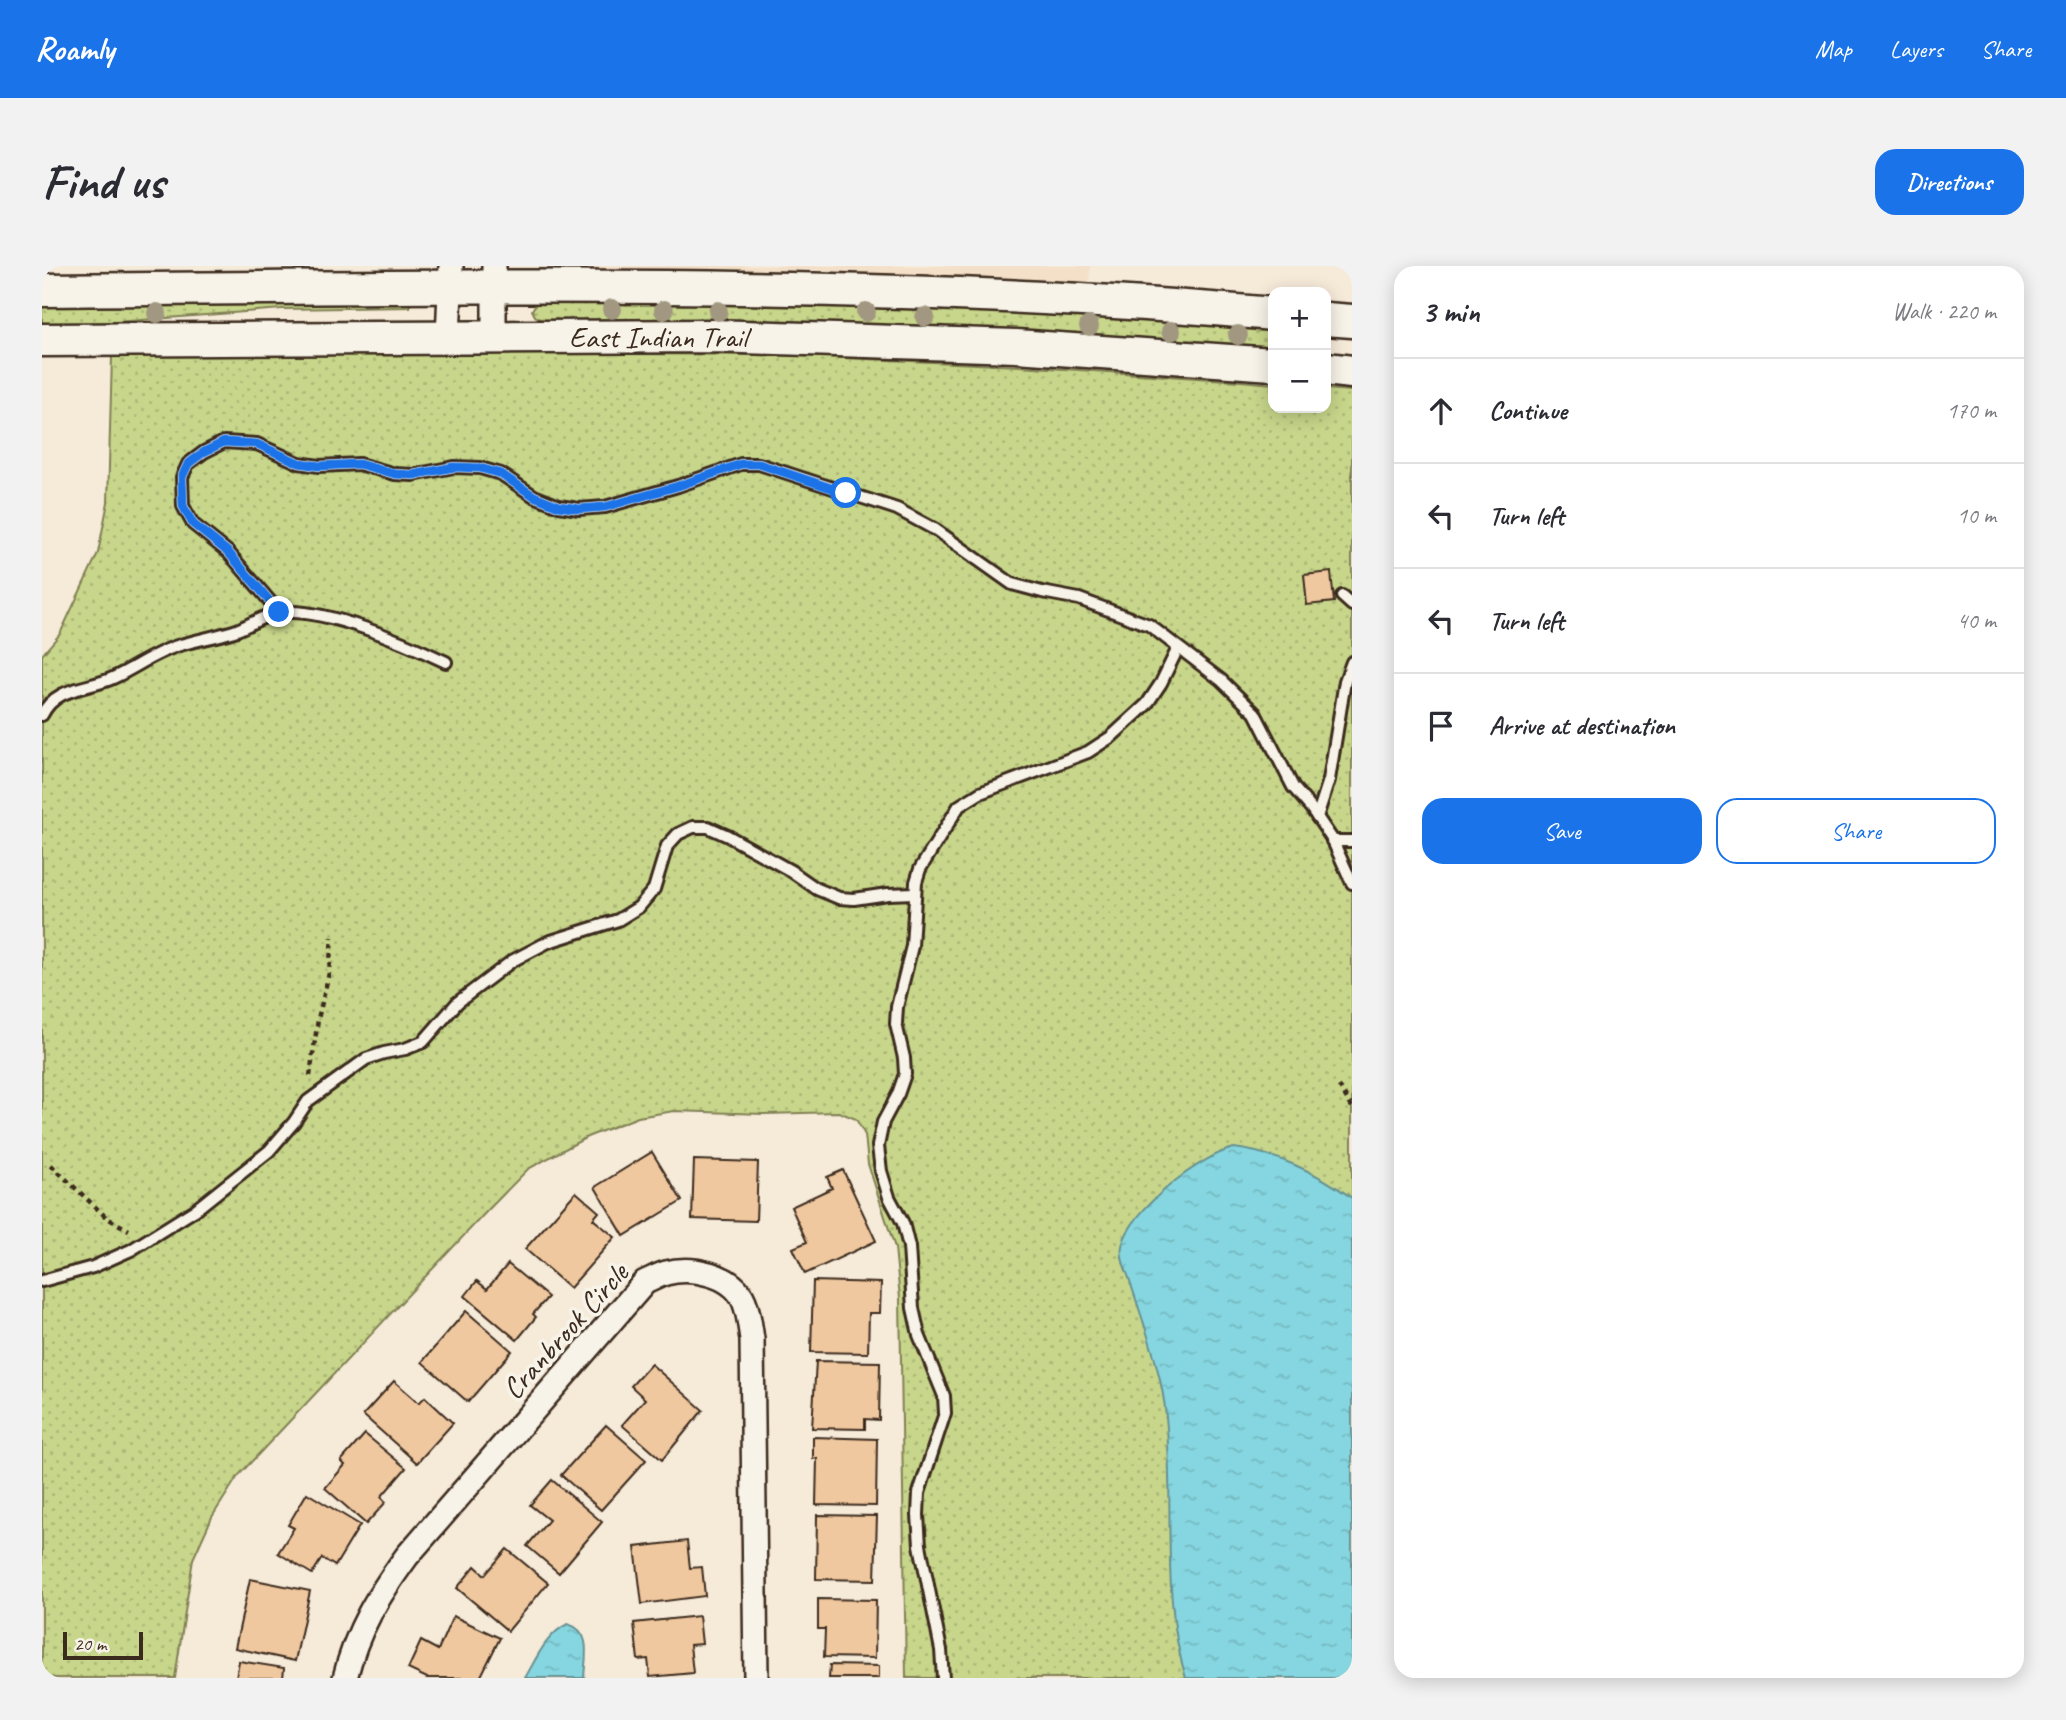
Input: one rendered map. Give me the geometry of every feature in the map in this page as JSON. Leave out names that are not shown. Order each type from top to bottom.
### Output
[{"type":"main road","name":"East Indian Trail","points":[[42,290],[494,276],[654,285],[1023,296],[1268,314]]},
{"type":"main road","points":[[1331,319],[1352,321]]},
{"type":"main road","name":"East Indian Trail","points":[[42,340],[618,335],[885,340],[1268,364]]},
{"type":"main road","points":[[1331,370],[1352,372]]},
{"type":"street","points":[[448,338],[450,276]]},
{"type":"street","points":[[494,276],[494,337]]},
{"type":"street","name":"Cranbrook Circle","points":[[345,1678],[363,1623],[380,1592],[407,1556],[645,1283],[666,1273],[687,1270],[709,1273],[729,1284],[743,1298],[749,1317],[752,1339],[756,1678]]},
{"type":"lane","points":[[279,612],[228,552],[193,524],[183,506],[182,477],[188,464],[224,442],[257,444],[299,463],[319,466],[359,464],[395,474],[413,475],[454,467],[480,468],[501,474],[534,496],[559,506],[579,509],[605,507],[741,464],[759,464],[897,509],[936,530],[1012,584],[1079,599],[1149,625],[1221,680],[1255,713],[1293,788],[1317,817],[1332,841],[1352,883]]},
{"type":"lane","points":[[1342,596],[1352,605]]},
{"type":"lane","points":[[42,715],[57,697],[73,689],[114,678],[176,646],[236,630],[279,612],[314,614],[355,625],[400,640],[446,662]]},
{"type":"lane","points":[[943,1678],[941,1650],[920,1545],[918,1514],[919,1493],[945,1413],[944,1396],[919,1335],[913,1307],[909,1247],[903,1223],[889,1197],[881,1171],[878,1146],[883,1122],[905,1074],[896,1024],[897,1007],[912,946],[915,893],[920,869],[959,806],[980,793],[1088,752],[1111,737],[1147,704],[1178,648]]},
{"type":"lane","points":[[1317,817],[1329,779],[1345,681],[1352,662]]},
{"type":"lane","points":[[42,1281],[93,1267],[141,1244],[195,1210],[269,1151],[294,1122],[307,1101],[366,1059],[423,1042],[458,1002],[512,961],[548,942],[618,920],[639,907],[654,890],[667,846],[678,834],[693,827],[708,827],[728,836],[791,871],[817,889],[839,898],[915,893]]},
{"type":"lane","points":[[1332,841],[1352,841]]},
{"type":"path","points":[[307,1101],[318,1019],[329,973],[332,937]]},
{"type":"path","points":[[1339,1086],[1352,1107]]},
{"type":"path","points":[[51,1165],[99,1211],[129,1230],[141,1244]]},
{"type":"shaded area","points":[[540,266],[1090,266],[1089,284],[810,270],[562,270]]},
{"type":"green space","points":[[410,301],[410,307],[282,309],[77,325],[42,325],[42,306]]},
{"type":"green space","points":[[541,301],[793,303],[1068,315],[1268,329],[1268,349],[951,327],[695,320],[543,321],[535,316],[532,310]]},
{"type":"green space","points":[[498,353],[779,355],[1020,366],[1268,384],[1268,413],[1331,413],[1331,389],[1352,391],[1352,1678],[906,1678],[900,1298],[895,1248],[868,1164],[865,1135],[856,1119],[839,1112],[764,1114],[674,1111],[638,1117],[587,1137],[528,1169],[238,1476],[212,1517],[193,1559],[175,1678],[42,1678],[42,655],[60,634],[98,553],[108,502],[112,356]]},
{"type":"water","points":[[1234,1148],[1281,1159],[1325,1180],[1352,1198],[1352,1678],[1186,1678],[1178,1646],[1171,1581],[1164,1399],[1151,1347],[1123,1262],[1122,1246],[1138,1217],[1168,1186],[1203,1162]]},
{"type":"water","points":[[568,1624],[576,1628],[584,1639],[584,1678],[525,1678],[548,1640]]},
{"type":"building","points":[[1331,572],[1334,602],[1307,605],[1304,575]]},
{"type":"building","points":[[652,1152],[682,1201],[624,1236],[595,1187]]},
{"type":"building","points":[[694,1160],[758,1162],[756,1221],[692,1219]]},
{"type":"building","points":[[843,1170],[876,1241],[805,1274],[793,1248],[807,1242],[791,1207],[832,1188],[827,1177]]},
{"type":"building","points":[[576,1192],[599,1212],[593,1219],[615,1237],[570,1288],[525,1249]]},
{"type":"building","points":[[508,1264],[548,1297],[533,1314],[536,1317],[517,1340],[465,1296],[477,1281],[487,1289]]},
{"type":"building","points":[[813,1281],[881,1283],[880,1313],[869,1313],[868,1353],[811,1352]]},
{"type":"building","points":[[466,1311],[512,1351],[468,1402],[422,1362]]},
{"type":"building","points":[[816,1361],[880,1362],[879,1420],[865,1419],[865,1429],[812,1428]]},
{"type":"building","points":[[651,1364],[703,1410],[662,1460],[622,1425],[645,1399],[631,1386]]},
{"type":"building","points":[[394,1381],[419,1403],[425,1397],[453,1423],[417,1463],[363,1415]]},
{"type":"building","points":[[606,1425],[646,1460],[601,1510],[561,1475]]},
{"type":"building","points":[[365,1434],[406,1468],[381,1497],[386,1502],[366,1524],[325,1488],[345,1465],[341,1461]]},
{"type":"building","points":[[813,1437],[877,1439],[876,1506],[816,1505],[817,1458],[813,1459]]},
{"type":"building","points":[[552,1480],[602,1522],[559,1573],[527,1546],[549,1520],[530,1505]]},
{"type":"building","points":[[307,1493],[360,1525],[335,1566],[322,1558],[312,1574],[278,1553],[294,1528],[288,1525]]},
{"type":"building","points":[[817,1515],[877,1516],[875,1580],[816,1579]]},
{"type":"building","points":[[687,1541],[690,1568],[702,1567],[705,1596],[642,1604],[635,1547]]},
{"type":"building","points":[[507,1549],[548,1583],[508,1631],[457,1588],[475,1566],[485,1575]]},
{"type":"building","points":[[250,1579],[310,1591],[295,1661],[235,1648]]},
{"type":"building","points":[[818,1599],[876,1600],[875,1658],[824,1657],[825,1629],[818,1629]]},
{"type":"building","points":[[453,1616],[500,1638],[480,1678],[427,1678],[408,1669],[421,1641],[438,1650]]},
{"type":"building","points":[[699,1616],[702,1644],[690,1645],[693,1673],[650,1677],[648,1659],[638,1660],[634,1623]]},
{"type":"building","points":[[239,1661],[284,1668],[283,1678],[236,1678]]},
{"type":"building","points":[[830,1665],[879,1666],[879,1678],[829,1678]]},
{"type":"route","points":[[279,612],[228,552],[193,524],[183,506],[182,477],[188,464],[224,442],[257,444],[299,463],[319,466],[359,464],[395,474],[413,475],[454,467],[480,468],[501,474],[534,496],[559,506],[579,509],[605,507],[741,464],[759,464],[846,493]]}]
